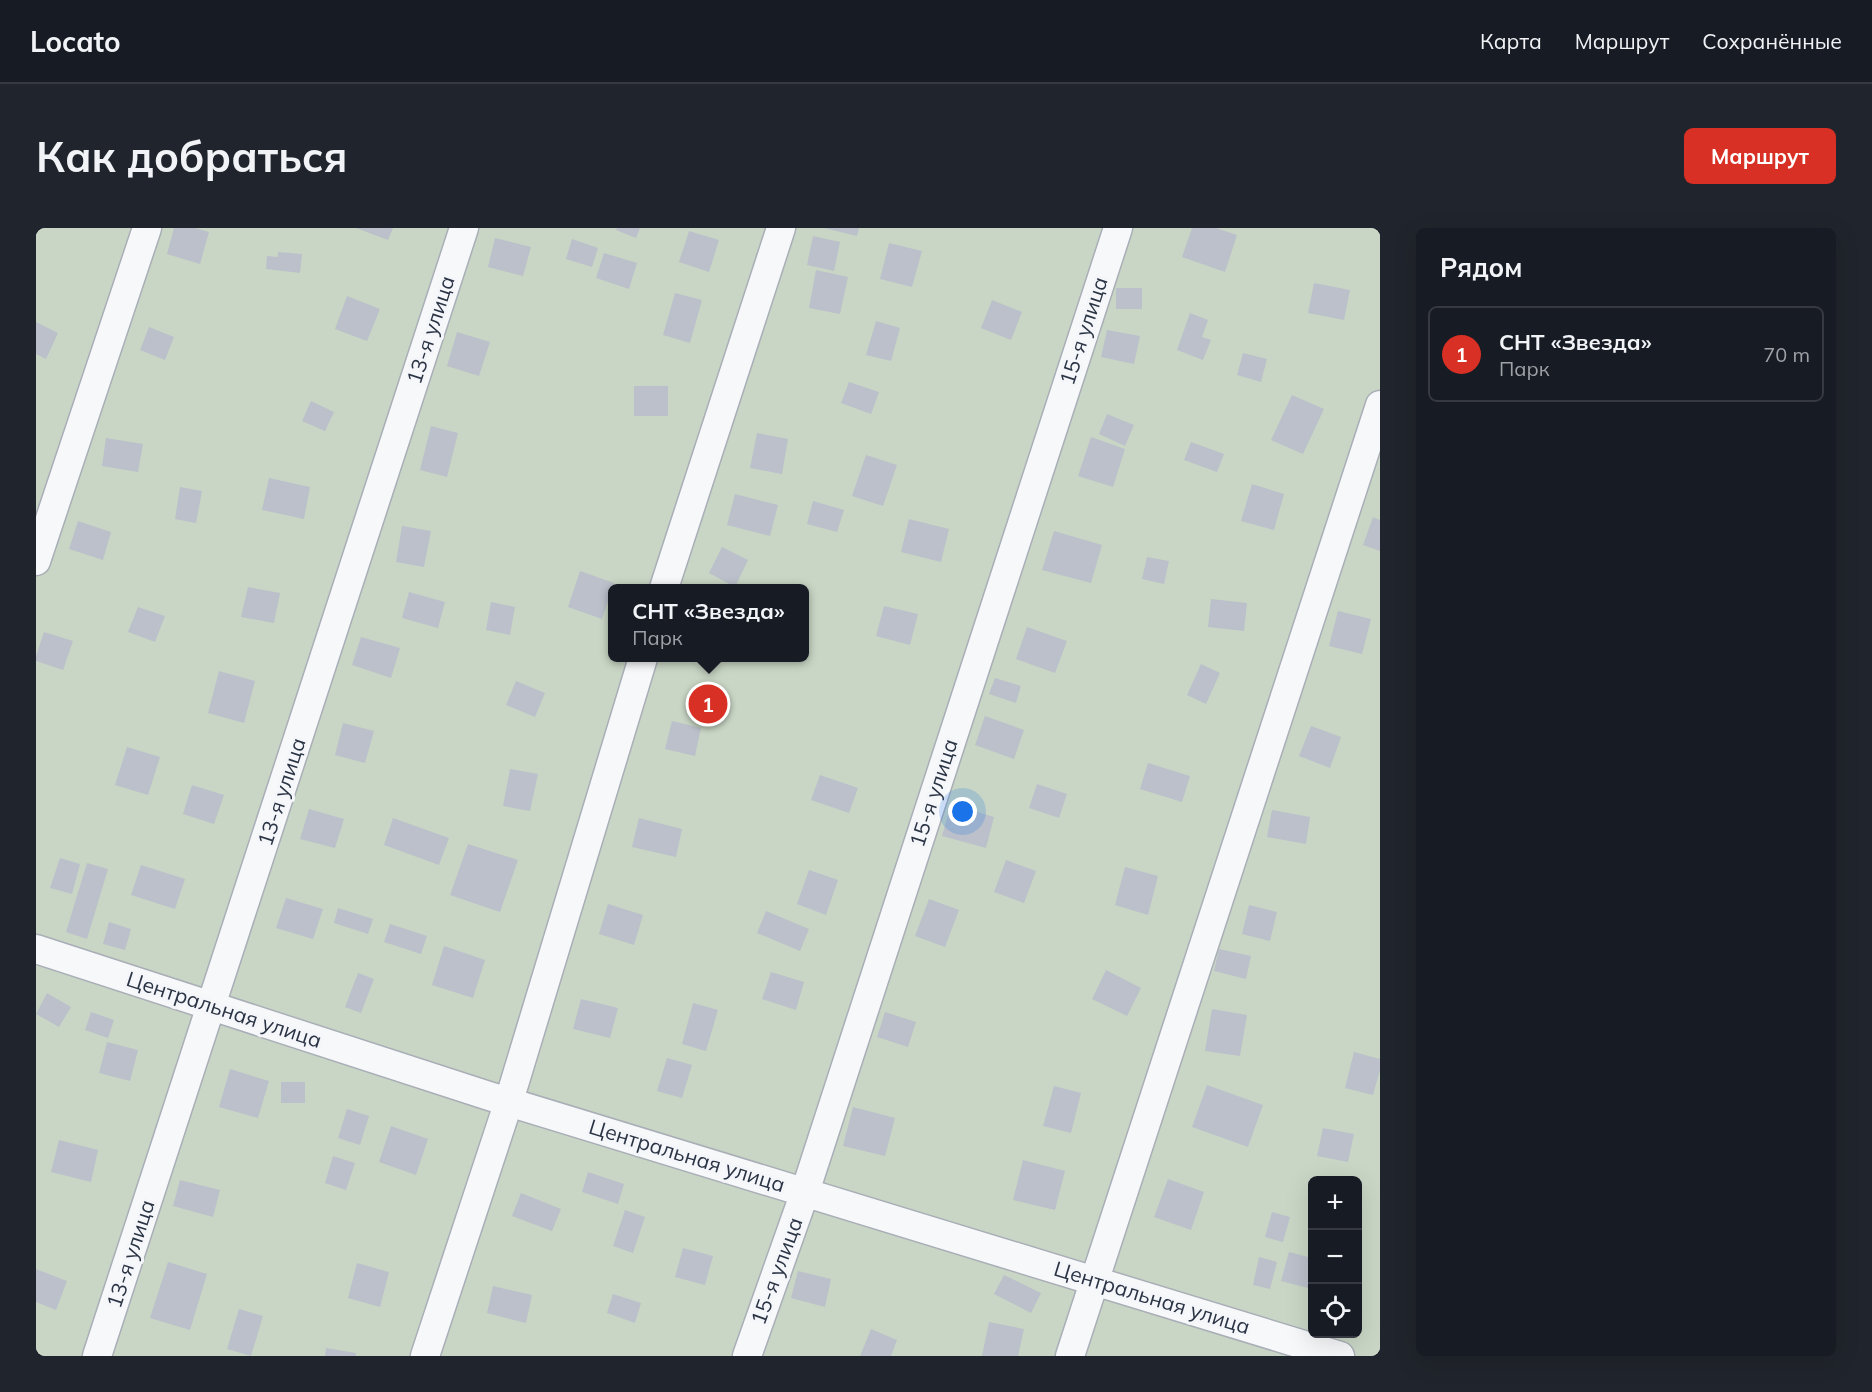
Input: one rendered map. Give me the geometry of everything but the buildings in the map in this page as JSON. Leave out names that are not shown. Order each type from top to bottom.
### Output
[{"type":"street","points":[[36,561],[147,228]]},
{"type":"street","name":"13-я улица","points":[[98,1356],[464,228]]},
{"type":"street","points":[[665,584],[781,228]]},
{"type":"street","name":"15-я улица","points":[[747,1356],[805,1192],[1118,228]]},
{"type":"street","points":[[1070,1356],[1380,405]]},
{"type":"street","points":[[425,1356],[509,1101],[641,662]]},
{"type":"street","name":"Центральная улица","points":[[36,949],[509,1101],[1340,1356]]},
{"type":"green space","points":[[36,228],[1380,228],[1380,1356],[36,1356]]},
{"type":"place","name":"СНТ «Звезда»","points":[[708,704]]}]
